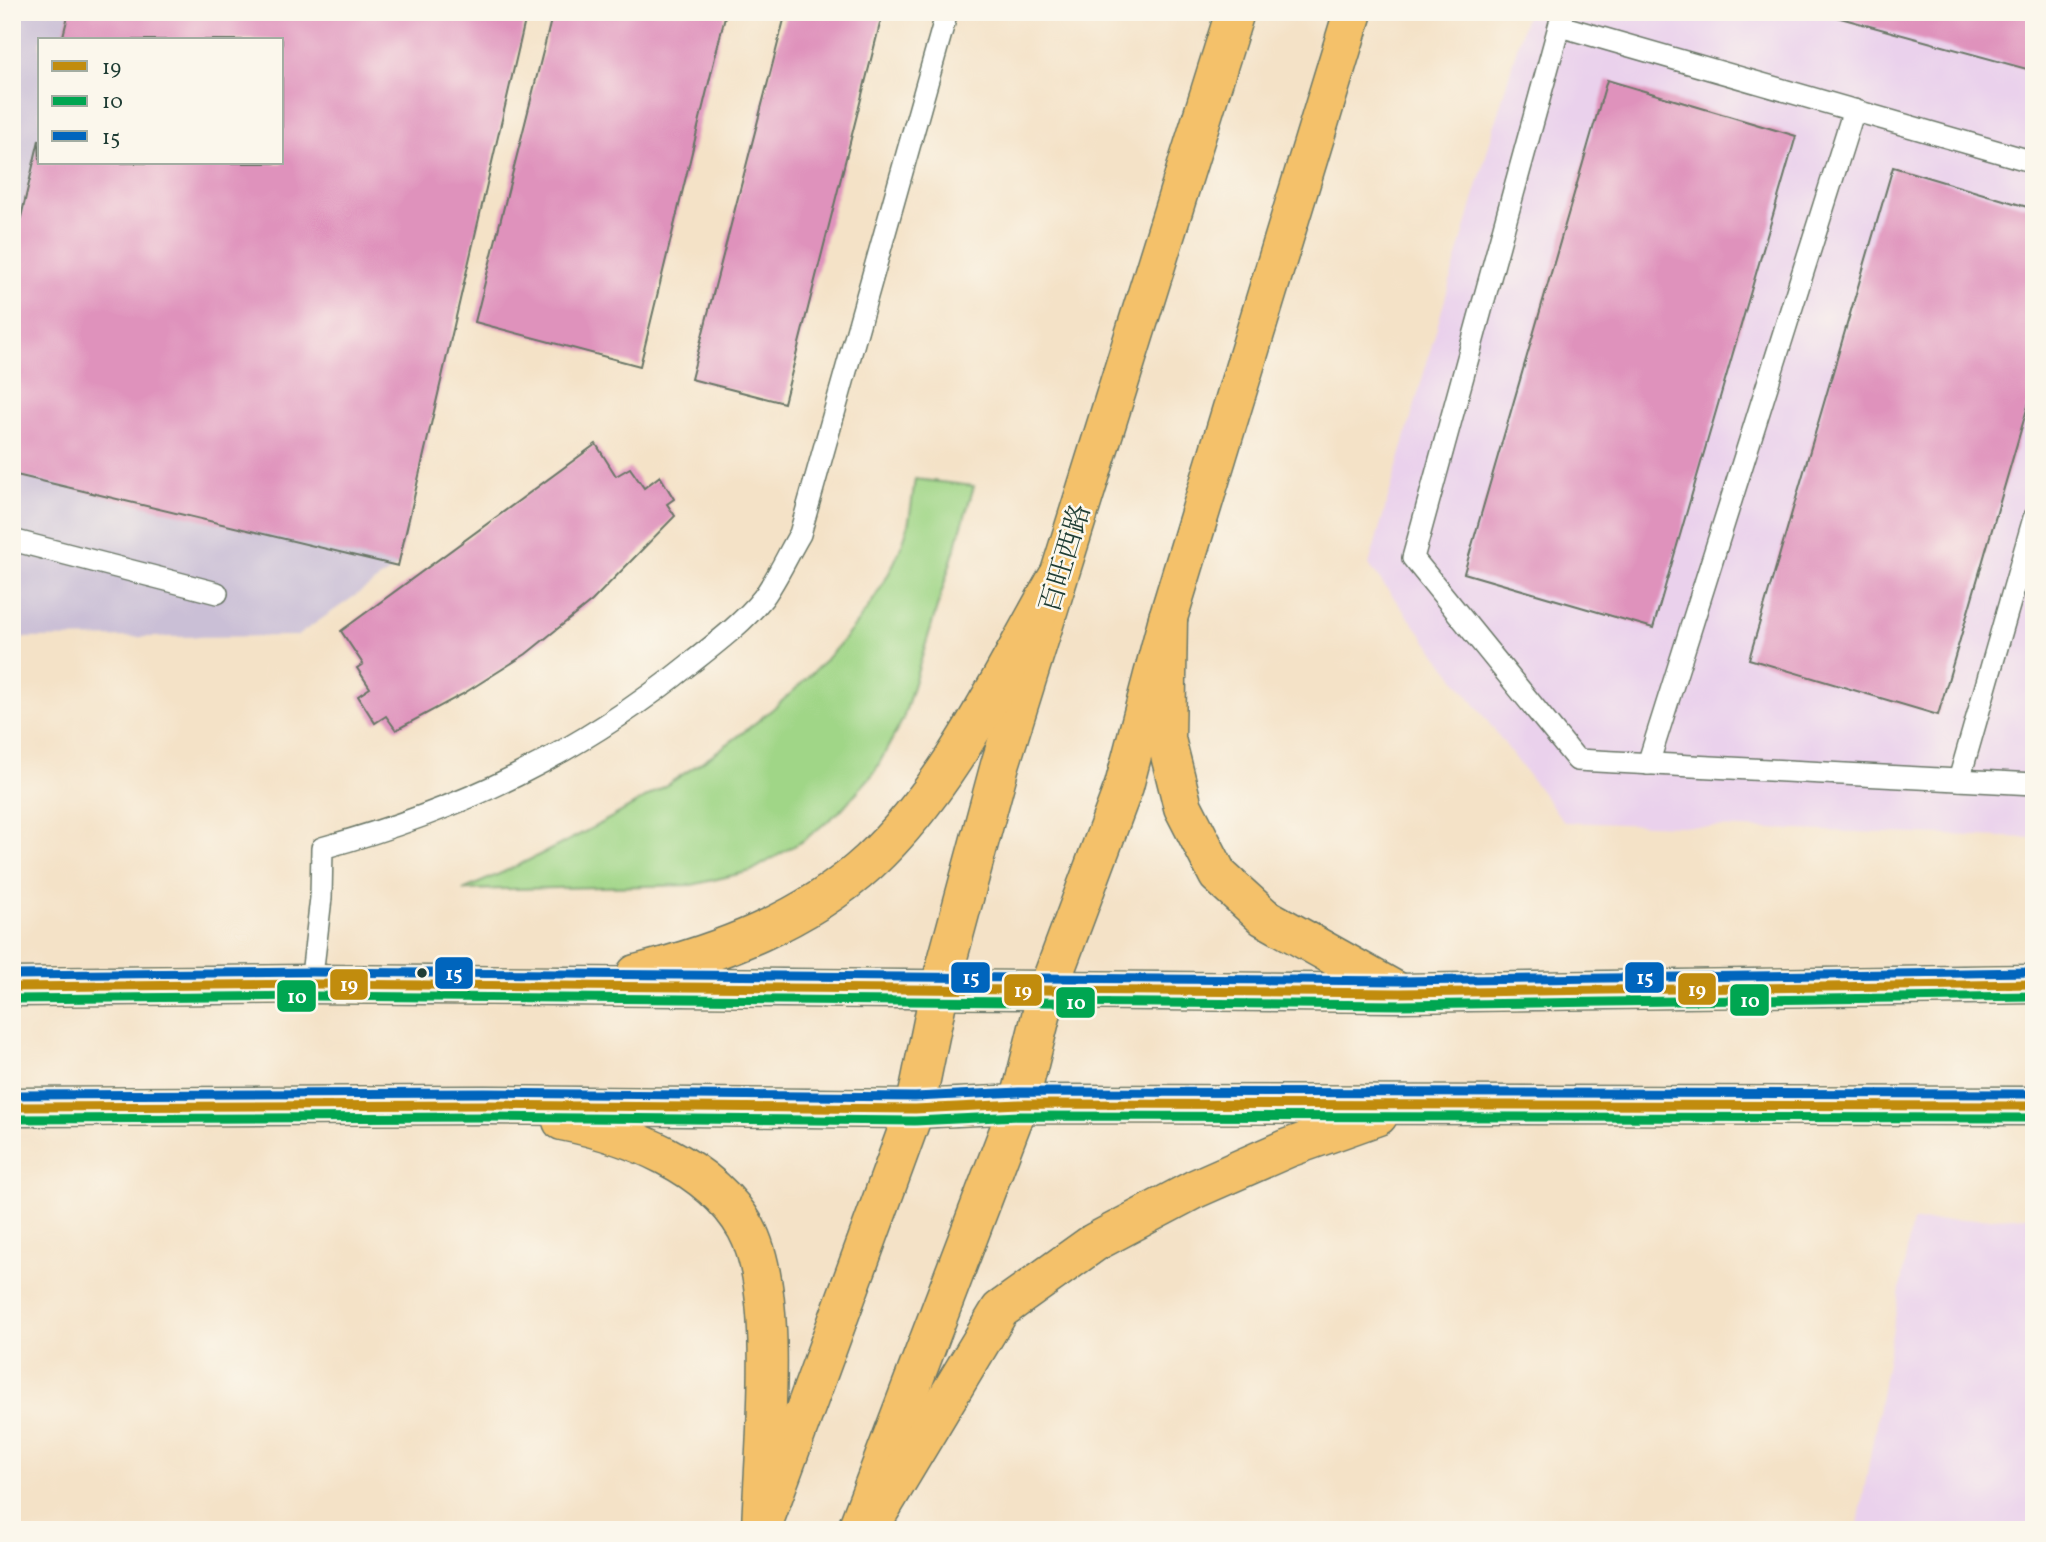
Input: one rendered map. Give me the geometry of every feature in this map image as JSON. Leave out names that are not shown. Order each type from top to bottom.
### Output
[{"type":"main road","points":[[856,1530],[1019,1104],[1046,992],[1125,786],[1168,618],[1353,12]]},
{"type":"main road","name":"百旺西路","points":[[761,1530],[915,1109],[940,987],[1000,765],[1230,13]]},
{"type":"main road","points":[[588,985],[746,941],[824,896],[869,862],[920,806],[960,748],[1057,578]]},
{"type":"main road","points":[[1168,618],[1166,739],[1183,807],[1218,875],[1264,917],[1400,993]]},
{"type":"main road","points":[[12,987],[588,985],[940,987],[1046,992],[1400,993],[2034,984]]},
{"type":"main road","points":[[12,1107],[485,1105],[915,1109],[1019,1104],[1405,1107],[2034,1106]]},
{"type":"main road","points":[[485,1105],[601,1128],[668,1157],[714,1189],[746,1228],[761,1276],[767,1328],[761,1530]]},
{"type":"main road","points":[[868,1530],[1000,1310],[1095,1242],[1195,1189],[1288,1148],[1405,1107]]},
{"type":"lane","points":[[311,984],[321,898],[322,848],[443,810],[514,779],[654,693],[708,649],[762,599],[800,534],[947,12]]},
{"type":"lane","points":[[2034,162],[1854,110],[1562,19],[1413,558],[1577,760],[2034,784]]},
{"type":"lane","points":[[1648,764],[1854,110]]},
{"type":"lane","points":[[1959,780],[2034,518]]},
{"type":"lane","points":[[12,540],[217,593]]},
{"type":"shaded area","points":[[12,12],[527,12],[398,566],[297,636],[12,638]]},
{"type":"shaded area","points":[[1527,12],[2034,12],[2034,838],[1564,822],[1369,565]]},
{"type":"shaded area","points":[[2034,1216],[2034,1530],[1857,1530],[1912,1222]]},
{"type":"green space","points":[[915,479],[974,486],[903,719],[874,773],[839,812],[804,840],[751,871],[692,885],[463,890],[587,831],[654,793],[719,750],[780,703],[833,651],[876,595],[905,536]]},
{"type":"building","points":[[69,12],[527,12],[398,566],[12,474],[12,256],[38,144],[38,164],[284,164],[284,38],[62,38]]},
{"type":"building","points":[[553,12],[726,12],[640,366],[475,322]]},
{"type":"building","points":[[786,12],[883,12],[784,403],[691,379]]},
{"type":"building","points":[[2034,12],[2034,71],[1822,13]]},
{"type":"building","points":[[1607,80],[1796,136],[1653,628],[1464,573]]},
{"type":"building","points":[[1893,167],[2034,209],[2034,385],[1938,715],[1749,659]]},
{"type":"building","points":[[596,444],[616,476],[630,468],[644,488],[660,476],[674,499],[667,504],[675,516],[592,601],[526,654],[463,694],[396,730],[386,716],[375,723],[358,696],[370,688],[357,668],[363,664],[341,631]]},
{"type":"transit line","name":"15","points":[[12,975],[311,972],[1400,981],[2034,972]]},
{"type":"transit line","name":"19","points":[[12,987],[311,984],[1400,993],[2034,984]]},
{"type":"transit line","name":"10","points":[[12,999],[311,996],[1400,1005],[2034,996]]},
{"type":"transit line","name":"15","points":[[12,1095],[485,1093],[915,1097],[1019,1092],[2034,1094]]},
{"type":"transit line","name":"19","points":[[12,1107],[485,1105],[915,1109],[1019,1104],[2034,1106]]},
{"type":"transit line","name":"10","points":[[12,1119],[485,1117],[915,1121],[1019,1116],[2034,1118]]}]
